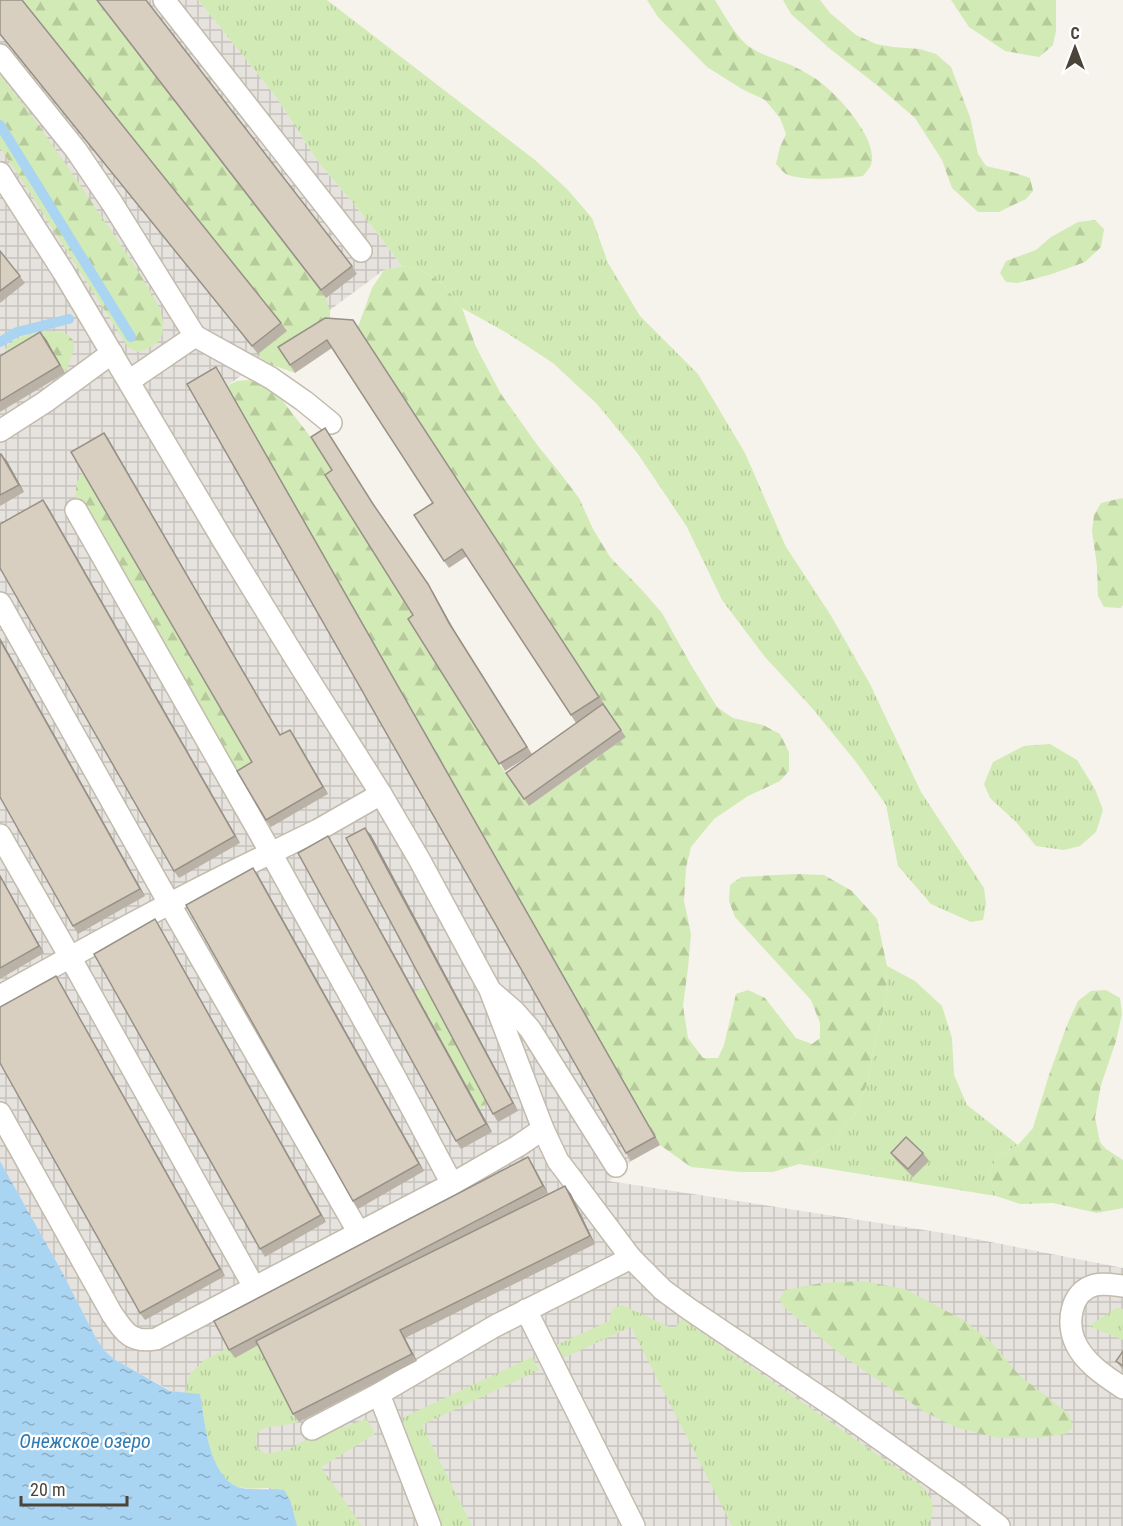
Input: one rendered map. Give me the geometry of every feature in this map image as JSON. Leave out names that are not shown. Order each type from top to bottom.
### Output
[{"type":"lane","points":[[164,0],[361,252]]},
{"type":"lane","points":[[0,55],[76,150],[195,336],[272,378],[332,423]]},
{"type":"lane","points":[[0,173],[58,264],[224,542],[381,794],[454,923],[490,990],[543,1129],[558,1161],[631,1258],[663,1290],[839,1410],[957,1494],[995,1525]]},
{"type":"lane","points":[[129,381],[195,336]]},
{"type":"lane","points":[[0,431],[45,402],[112,353]]},
{"type":"lane","points":[[76,510],[272,854],[452,1184]]},
{"type":"lane","points":[[0,603],[359,1233]]},
{"type":"lane","points":[[0,996],[169,903],[272,854],[381,794]]},
{"type":"lane","points":[[0,835],[254,1287]]},
{"type":"lane","points":[[490,990],[531,1029],[616,1166]]},
{"type":"lane","points":[[0,1113],[112,1314],[132,1338],[144,1341],[156,1339],[452,1184],[543,1129]]},
{"type":"lane","points":[[312,1429],[379,1394],[462,1344],[631,1258]]},
{"type":"lane","points":[[1123,1286],[1106,1284],[1094,1285],[1086,1289],[1077,1299],[1070,1321],[1076,1345],[1085,1357],[1097,1370],[1123,1388]]},
{"type":"lane","points":[[526,1310],[634,1526]]},
{"type":"lane","points":[[379,1394],[430,1526]]},
{"type":"shaded area","points":[[0,0],[198,0],[277,98],[316,159],[402,266],[384,270],[227,386],[660,1145],[631,1161],[609,1181],[950,1234],[1123,1268],[1123,1526],[297,1526],[199,1395],[171,1391],[114,1359],[105,1351],[0,1161]]},
{"type":"green space","points":[[21,0],[96,0],[326,298],[330,311],[330,325],[295,373],[264,362],[258,354],[286,330]]},
{"type":"green space","points":[[198,0],[327,0],[535,160],[567,189],[592,218],[608,263],[640,316],[698,374],[745,453],[786,547],[830,614],[870,684],[921,792],[984,888],[986,904],[983,920],[971,922],[931,904],[898,866],[886,805],[856,762],[812,708],[765,657],[722,600],[687,527],[638,454],[597,404],[553,363],[507,333],[462,308],[442,283],[419,269],[402,266],[316,159],[277,98]]},
{"type":"green space","points":[[647,0],[715,0],[734,30],[747,45],[797,68],[822,83],[841,101],[865,135],[872,156],[867,172],[863,176],[824,179],[803,178],[785,173],[776,164],[786,134],[780,118],[765,100],[742,89],[707,67],[658,17]]},
{"type":"green space","points":[[783,0],[820,0],[830,13],[856,35],[876,44],[920,49],[936,54],[951,67],[970,117],[978,154],[986,166],[1030,178],[1033,191],[1026,199],[999,212],[978,212],[952,188],[942,160],[915,118],[829,48],[791,14]]},
{"type":"green space","points":[[951,0],[1056,0],[1056,31],[1053,45],[1039,57],[1005,51],[969,27]]},
{"type":"green space","points":[[0,75],[62,158],[152,294],[160,309],[163,327],[158,342],[151,347],[138,352],[128,347],[0,148]]},
{"type":"green space","points":[[1095,220],[1104,229],[1101,247],[1085,262],[1018,283],[1006,282],[1000,273],[1006,261],[1036,250],[1051,237],[1078,222]]},
{"type":"green space","points":[[402,266],[419,269],[442,283],[462,308],[476,347],[501,394],[579,498],[593,529],[610,557],[662,613],[717,707],[733,718],[763,725],[780,734],[789,752],[789,771],[780,781],[748,796],[714,819],[691,847],[686,868],[684,901],[691,934],[683,1006],[688,1038],[703,1058],[718,1058],[724,1045],[736,994],[748,990],[765,998],[796,1038],[812,1044],[820,1038],[820,1023],[811,1000],[735,917],[729,901],[730,885],[741,877],[824,875],[852,891],[877,919],[887,966],[886,1000],[868,1081],[855,1114],[831,1143],[799,1164],[773,1172],[741,1172],[691,1167],[660,1145],[227,386],[237,381],[249,380],[265,386],[282,400],[316,444],[419,623],[413,627],[504,771],[529,806],[626,737],[358,327],[372,288],[384,270]]},
{"type":"green space","points":[[49,331],[64,332],[73,340],[74,350],[65,373],[46,339],[8,362],[5,349],[9,344],[25,336]]},
{"type":"green space","points":[[83,472],[257,770],[242,778],[76,497],[76,484]]},
{"type":"green space","points":[[1122,498],[1123,605],[1121,608],[1104,607],[1098,596],[1092,531],[1094,515],[1101,503]]},
{"type":"green space","points":[[1050,744],[1077,760],[1095,789],[1103,810],[1096,832],[1080,846],[1064,850],[1036,846],[1016,822],[990,798],[984,784],[993,762],[1024,746]]},
{"type":"green space","points":[[887,966],[915,981],[942,1006],[952,1038],[954,1075],[967,1105],[1018,1145],[997,1157],[989,1175],[996,1196],[799,1164],[831,1143],[855,1114],[868,1081],[886,1000]]},
{"type":"green space","points":[[426,987],[488,1103],[479,1109],[415,991]]},
{"type":"green space","points":[[1106,990],[1120,998],[1122,1014],[1116,1041],[1101,1085],[1095,1118],[1100,1142],[1106,1149],[1123,1160],[1123,1208],[1097,1213],[1053,1203],[1020,1204],[996,1196],[989,1175],[997,1157],[1018,1145],[1033,1128],[1048,1078],[1078,1001],[1091,991]]},
{"type":"green space","points":[[863,1281],[905,1289],[965,1321],[991,1342],[1020,1376],[1069,1414],[1073,1427],[1065,1434],[1038,1438],[999,1438],[958,1428],[923,1411],[839,1353],[786,1309],[779,1300],[785,1290],[821,1283]]},
{"type":"green space","points":[[622,1305],[674,1329],[682,1319],[921,1485],[929,1495],[932,1504],[929,1526],[732,1526],[631,1327],[561,1359],[554,1346],[609,1321],[612,1309]]},
{"type":"green space","points":[[1116,1308],[1123,1309],[1123,1340],[1089,1326]]},
{"type":"green space","points":[[259,1345],[299,1422],[260,1430],[256,1441],[257,1448],[266,1454],[289,1449],[304,1441],[367,1419],[375,1434],[321,1467],[362,1526],[297,1526],[272,1488],[239,1487],[229,1481],[214,1460],[206,1433],[200,1395],[185,1393],[189,1375],[203,1361],[229,1347]]},
{"type":"green space","points":[[532,1357],[539,1370],[422,1425],[472,1526],[439,1526],[402,1418]]},
{"type":"water","name":"Онежское озеро","points":[[0,1161],[105,1351],[114,1359],[170,1391],[200,1394],[206,1432],[220,1471],[228,1481],[238,1487],[284,1490],[290,1500],[297,1526],[0,1526]]},
{"type":"building","points":[[0,0],[22,0],[281,323],[252,346],[0,34]]},
{"type":"building","points":[[97,0],[146,0],[352,266],[321,290]]},
{"type":"building","points":[[0,251],[20,276],[0,291]]},
{"type":"building","points":[[325,318],[353,320],[599,697],[571,715],[462,549],[444,561],[414,515],[433,503],[327,340],[290,365],[278,347]]},
{"type":"building","points":[[40,332],[60,365],[0,401],[0,356]]},
{"type":"building","points":[[216,367],[655,1137],[626,1153],[187,384]]},
{"type":"building","points":[[325,428],[373,504],[428,584],[449,623],[527,747],[499,764],[408,619],[413,615],[325,475],[332,470],[311,437]]},
{"type":"building","points":[[104,433],[280,735],[290,730],[323,787],[266,820],[237,771],[252,762],[71,452]]},
{"type":"building","points":[[0,454],[19,485],[0,495]]},
{"type":"building","points":[[43,500],[235,836],[174,871],[0,568],[0,524]]},
{"type":"building","points":[[0,640],[140,889],[73,926],[0,797]]},
{"type":"building","points":[[603,704],[621,730],[524,799],[506,773]]},
{"type":"building","points":[[365,828],[513,1103],[493,1114],[346,838]]},
{"type":"building","points":[[328,836],[486,1124],[456,1141],[298,853]]},
{"type":"building","points":[[253,868],[419,1164],[353,1201],[186,905]]},
{"type":"building","points":[[0,876],[39,946],[0,968]]},
{"type":"building","points":[[155,919],[321,1215],[260,1249],[94,954]]},
{"type":"building","points":[[56,976],[220,1269],[140,1313],[0,1063],[0,1007]]},
{"type":"building","points":[[906,1137],[923,1153],[908,1169],[891,1153]]},
{"type":"building","points":[[528,1157],[543,1186],[229,1350],[214,1321]]},
{"type":"building","points":[[565,1186],[590,1236],[400,1330],[412,1354],[293,1414],[256,1341]]},
{"type":"building","points":[[1123,1351],[1123,1366],[1116,1361]]},
{"type":"waterway","points":[[0,125],[131,337]]},
{"type":"waterway","points":[[0,342],[17,332],[69,319]]}]
